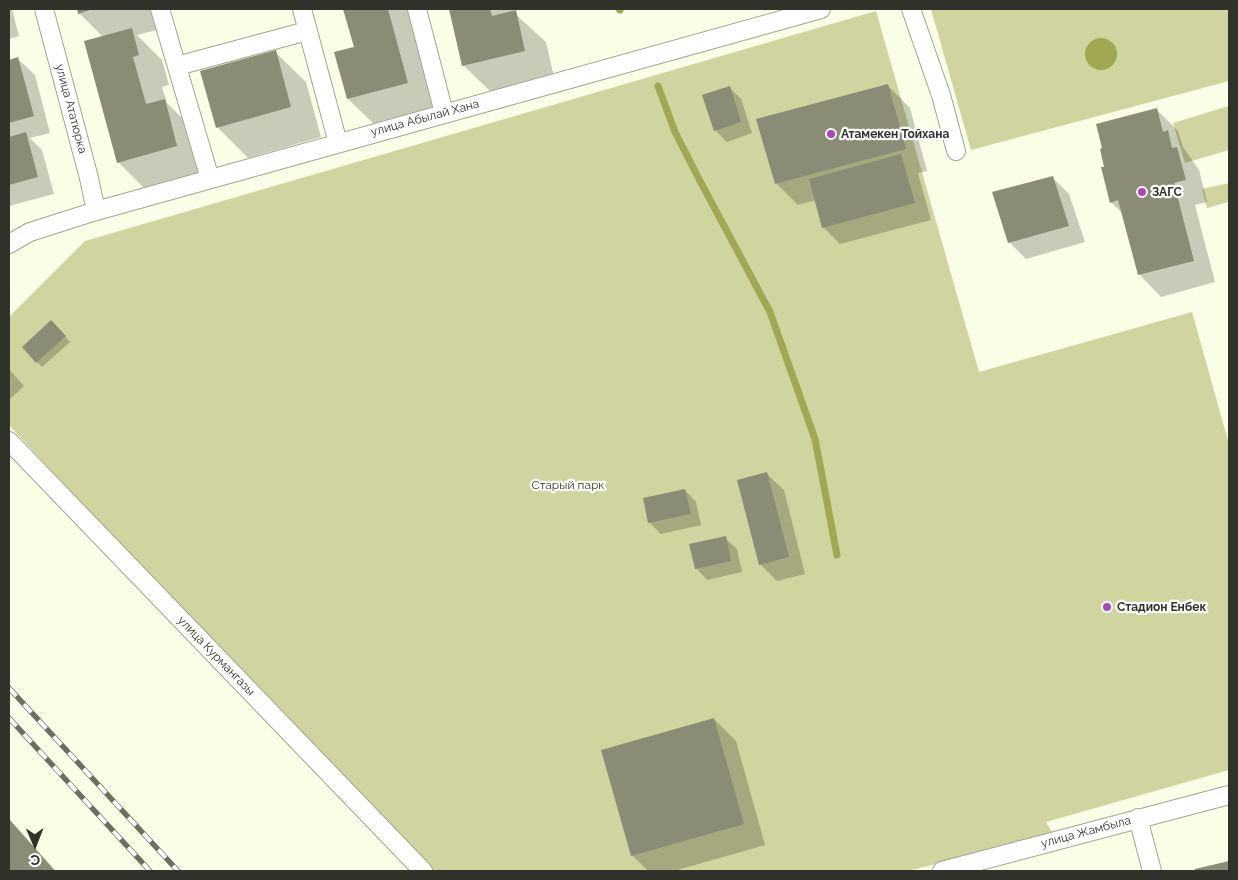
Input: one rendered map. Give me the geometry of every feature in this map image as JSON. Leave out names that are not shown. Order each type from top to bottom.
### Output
[{"type":"street","name":"улица Ататюрка","points":[[44,9],[96,211]]},
{"type":"street","points":[[160,9],[210,179]]},
{"type":"street","points":[[302,9],[338,142]]},
{"type":"street","points":[[417,9],[444,113]]},
{"type":"street","name":"улица Абылай Хана","points":[[9,244],[30,232],[96,211],[338,142],[821,9]]},
{"type":"street","points":[[911,9],[941,95],[956,151]]},
{"type":"street","points":[[177,66],[307,30]]},
{"type":"street","name":"улица Курмангазы","points":[[9,441],[423,871]]},
{"type":"street","name":"улица Жамбыла","points":[[942,871],[1229,795]]},
{"type":"street","points":[[1138,818],[1152,871]]},
{"type":"green space","points":[[931,9],[1229,9],[1229,81],[971,150]]},
{"type":"green space","name":"Старый парк","points":[[876,11],[979,372],[1192,312],[1229,444],[1229,770],[1046,822],[1053,834],[908,871],[431,871],[352,794],[9,425],[9,317],[85,241]]},
{"type":"green space","points":[[1229,106],[1229,150],[1185,163],[1173,123]]},
{"type":"green space","points":[[1229,183],[1229,202],[1207,208],[1202,189]]},
{"type":"shaded area","points":[[1101,38],[1107,39],[1112,43],[1116,48],[1116,60],[1112,65],[1107,69],[1101,70],[1095,69],[1090,65],[1086,60],[1085,54],[1086,48],[1090,43],[1095,39]]},
{"type":"building","points":[[77,9],[93,9],[78,14]]},
{"type":"building","points":[[343,9],[388,9],[408,83],[347,99],[334,52],[354,47]]},
{"type":"building","points":[[449,9],[490,9],[492,16],[516,10],[525,51],[462,66]]},
{"type":"building","points":[[132,28],[139,55],[133,57],[146,104],[165,99],[177,146],[117,163],[84,41]]},
{"type":"building","points":[[276,50],[291,107],[216,128],[200,71]]},
{"type":"building","points":[[18,57],[34,116],[9,123],[9,60]]},
{"type":"building","name":"Атамекен Тойхана","points":[[888,84],[906,149],[775,184],[756,119]]},
{"type":"building","points":[[730,86],[741,122],[714,131],[702,95]]},
{"type":"building","name":"ЗАГС","points":[[1157,108],[1163,132],[1168,130],[1172,148],[1177,147],[1186,180],[1174,183],[1194,261],[1138,275],[1118,200],[1110,203],[1101,167],[1104,167],[1100,149],[1102,148],[1096,124]]},
{"type":"building","points":[[26,132],[38,177],[9,185],[9,137]]},
{"type":"building","points":[[901,154],[915,203],[822,228],[809,179]]},
{"type":"building","points":[[1053,176],[1069,226],[1008,243],[992,192]]},
{"type":"building","points":[[51,320],[66,336],[36,363],[22,347]]},
{"type":"building","points":[[767,472],[789,557],[759,565],[737,480]]},
{"type":"building","points":[[685,489],[691,514],[648,523],[643,498]]},
{"type":"building","points":[[726,536],[731,561],[695,569],[689,544]]},
{"type":"building","points":[[714,718],[744,824],[631,856],[601,750]]},
{"type":"building","points":[[9,819],[55,871],[9,871]]},
{"type":"building","points":[[1229,861],[1229,871],[1195,871],[1195,869]]},
{"type":"waterway","points":[[658,86],[675,132],[770,312],[815,439],[837,555]]},
{"type":"railway","points":[[9,688],[178,871]]},
{"type":"railway","points":[[9,718],[150,871]]},
{"type":"place","name":"Атамекен Тойхана","points":[[831,134]]},
{"type":"place","name":"ЗАГС","points":[[1142,192]]},
{"type":"place","name":"Стадион Енбек","points":[[1107,607]]}]
